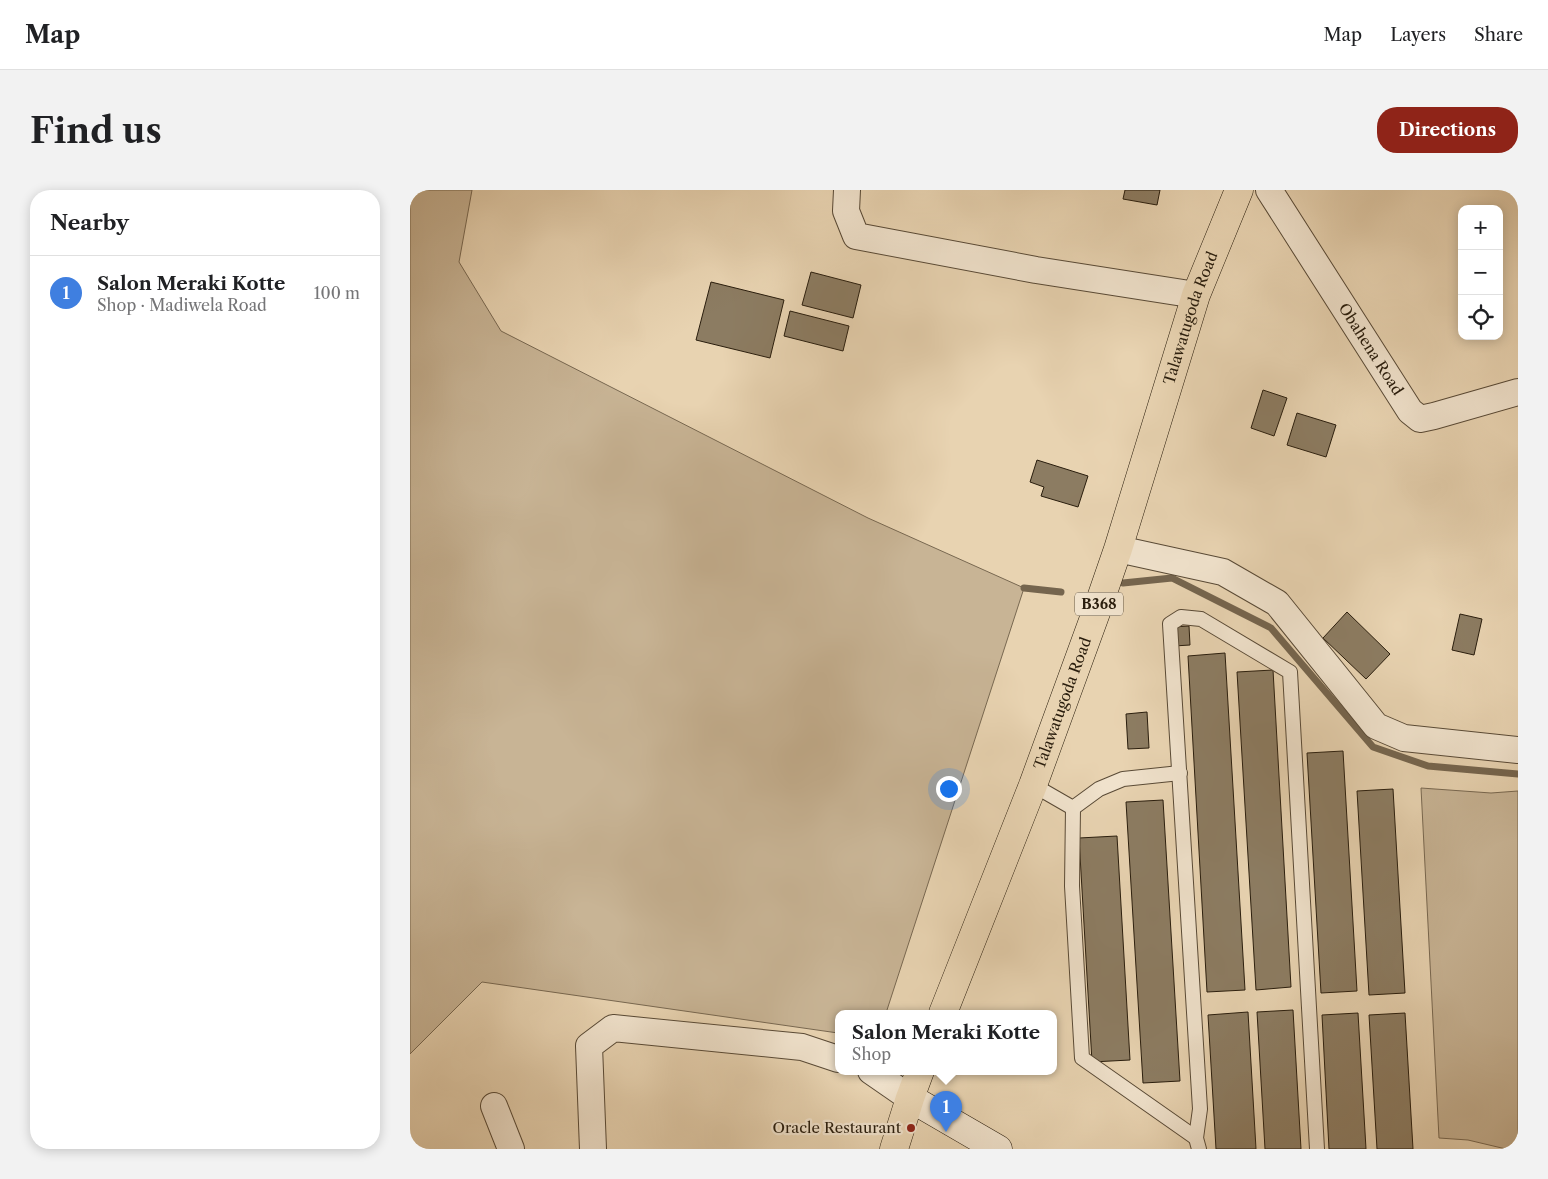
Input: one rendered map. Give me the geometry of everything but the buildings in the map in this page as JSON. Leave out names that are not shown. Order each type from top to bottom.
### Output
[{"type":"main road","name":"Talawatugoda Road","points":[[944,1010],[1033,785],[1118,549],[1196,296],[1239,190]]},
{"type":"main road","points":[[894,1149],[919,1075]]},
{"type":"main road","points":[[910,1098],[998,1149]]},
{"type":"street","points":[[847,190],[846,211],[856,236],[1036,270],[1196,296]]},
{"type":"street","name":"Obahena Road","points":[[1269,190],[1410,411],[1420,419],[1518,392]]},
{"type":"street","points":[[1118,549],[1223,572],[1277,603],[1376,726],[1404,738],[1518,750]]},
{"type":"street","points":[[593,1149],[589,1046],[613,1028],[802,1047],[835,1058]]},
{"type":"street","points":[[877,1075],[910,1098]]},
{"type":"street","points":[[494,1106],[511,1149]]},
{"type":"lane","points":[[1198,1143],[1200,1109],[1170,624],[1182,617],[1201,619],[1290,672],[1317,1149]]},
{"type":"lane","points":[[1073,808],[1098,789],[1123,779],[1180,773]]},
{"type":"lane","points":[[1033,785],[1073,808]]},
{"type":"lane","points":[[1073,808],[1072,886],[1082,1058],[1198,1143]]},
{"type":"shaded area","points":[[410,190],[472,190],[459,262],[501,331],[868,518],[1024,588],[887,1010],[835,1010],[835,1033],[482,982],[410,1054]]},
{"type":"shaded area","points":[[1421,788],[1491,793],[1518,791],[1518,1147],[1506,1149],[1468,1140],[1439,1138]]},
{"type":"waterway","points":[[1123,583],[1172,578],[1271,628],[1373,747],[1428,766],[1518,774]]},
{"type":"waterway","points":[[1024,588],[1061,592]]},
{"type":"place","name":"Oracle Restaurant","points":[[911,1128]]},
{"type":"place","name":"Salon Meraki Kotte","points":[[946,1132]]}]
